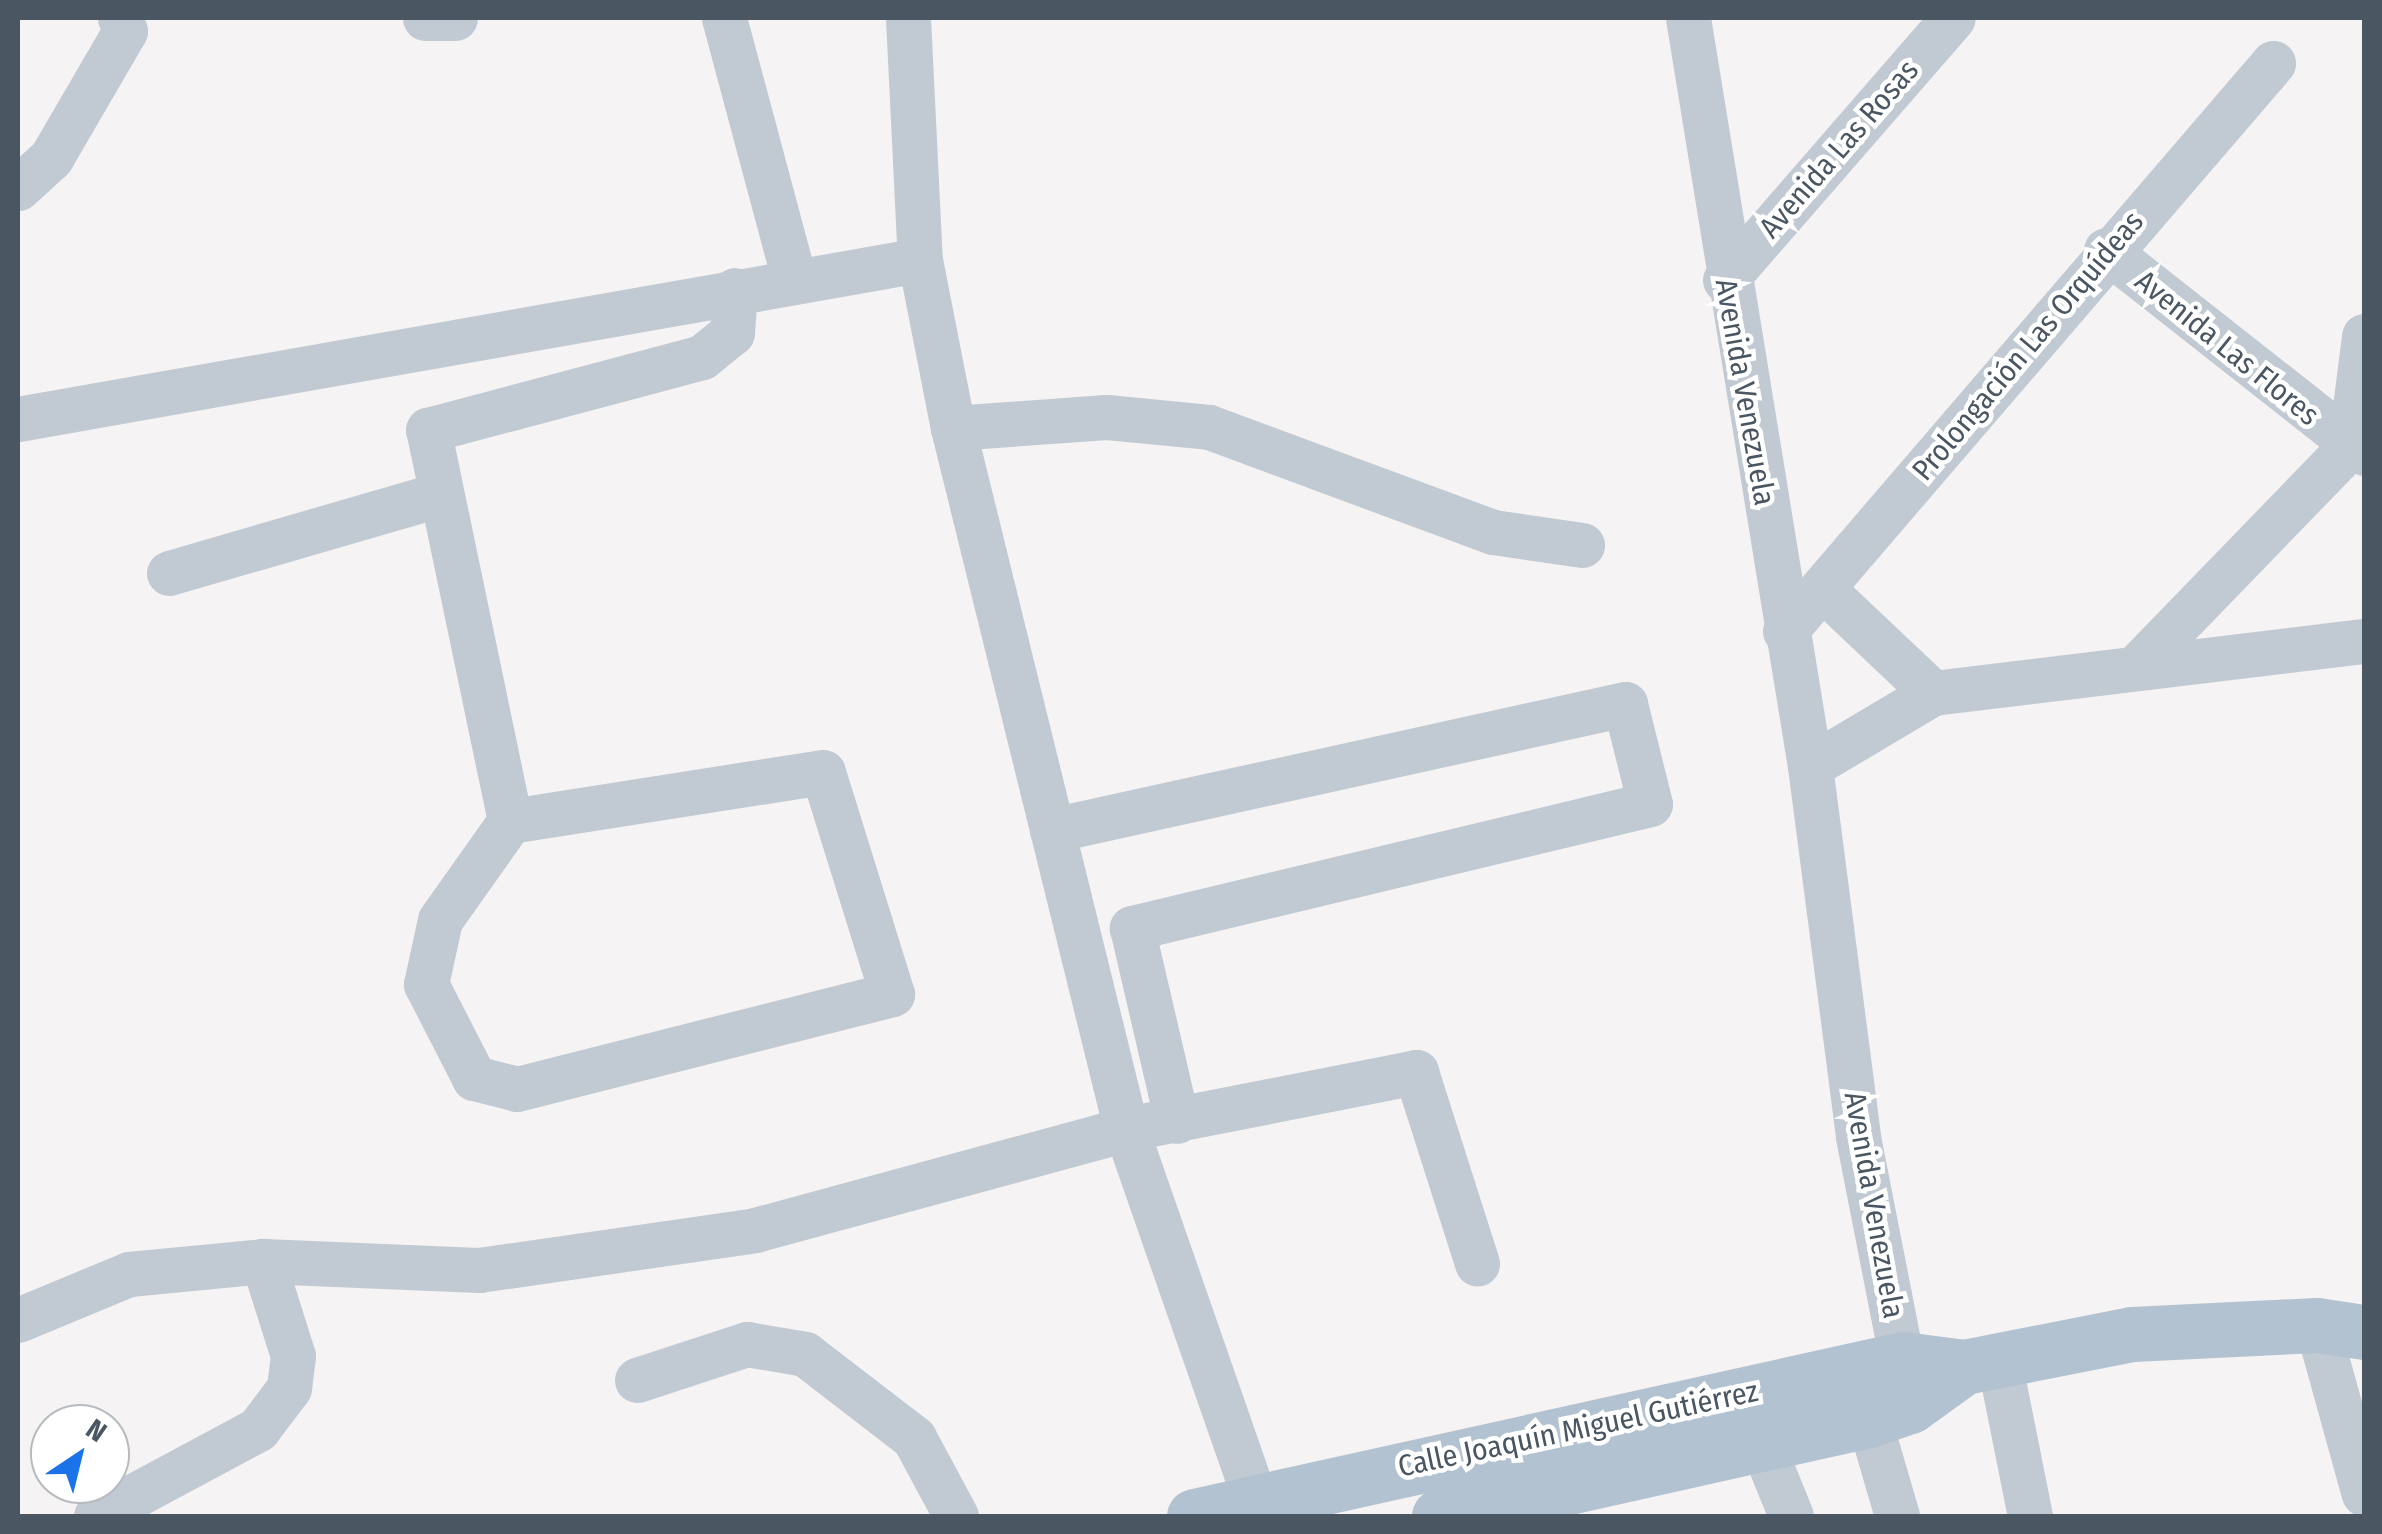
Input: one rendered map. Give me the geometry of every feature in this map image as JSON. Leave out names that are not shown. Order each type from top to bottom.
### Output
[{"type":"main road","name":"Calle Joaquín Miguel Gutiérrez","points":[[1439,1516],[1760,1445],[1981,1364],[2132,1334],[2341,1328]]},
{"type":"main road","name":"Calle Joaquín Miguel Gutiérrez","points":[[1194,1516],[1257,1508],[1743,1395],[1894,1395]]},
{"type":"street","points":[[18,188],[51,158],[125,31],[120,18]]},
{"type":"street","points":[[425,18],[456,18]]},
{"type":"street","points":[[724,18],[794,280]]},
{"type":"street","points":[[908,18],[920,260],[953,428],[1126,1129],[1257,1508]]},
{"type":"street","name":"Avenida Venezuela","points":[[1688,18],[1725,280],[1810,766],[1894,1395],[1897,1516]]},
{"type":"street","name":"Avenida Las Rosas","points":[[1725,280],[1953,18]]},
{"type":"street","name":"Prolongación Las Orquídeas","points":[[1786,631],[2106,250],[2274,63]]},
{"type":"street","name":"Avenida Las Flores","points":[[2106,250],[2357,450]]},
{"type":"street","points":[[18,418],[920,260]]},
{"type":"street","points":[[510,821],[823,772],[892,994],[518,1089],[474,1078],[426,984],[440,920],[510,821],[428,430],[702,357],[732,333],[735,290]]},
{"type":"street","points":[[2142,661],[2357,450],[2364,336]]},
{"type":"street","points":[[953,428],[1107,417],[1208,427],[1492,532],[1582,545]]},
{"type":"street","points":[[169,574],[441,494]]},
{"type":"street","points":[[1824,590],[1933,693]]},
{"type":"street","points":[[1810,766],[1933,693],[2142,661],[2364,640]]},
{"type":"street","points":[[1052,830],[1625,704],[1650,804],[1079,940]]},
{"type":"street","points":[[1132,928],[1176,1121]]},
{"type":"street","points":[[18,1320],[129,1274],[263,1262],[479,1270],[755,1230],[1126,1129],[1416,1072],[1477,1262]]},
{"type":"street","points":[[96,1516],[258,1429],[288,1388],[293,1356],[263,1262]]},
{"type":"street","points":[[2341,1328],[2364,1494]]},
{"type":"street","points":[[637,1380],[746,1344],[806,1354],[914,1438],[956,1516]]},
{"type":"street","points":[[1981,1364],[2030,1516]]},
{"type":"street","points":[[1743,1395],[1791,1516]]}]
